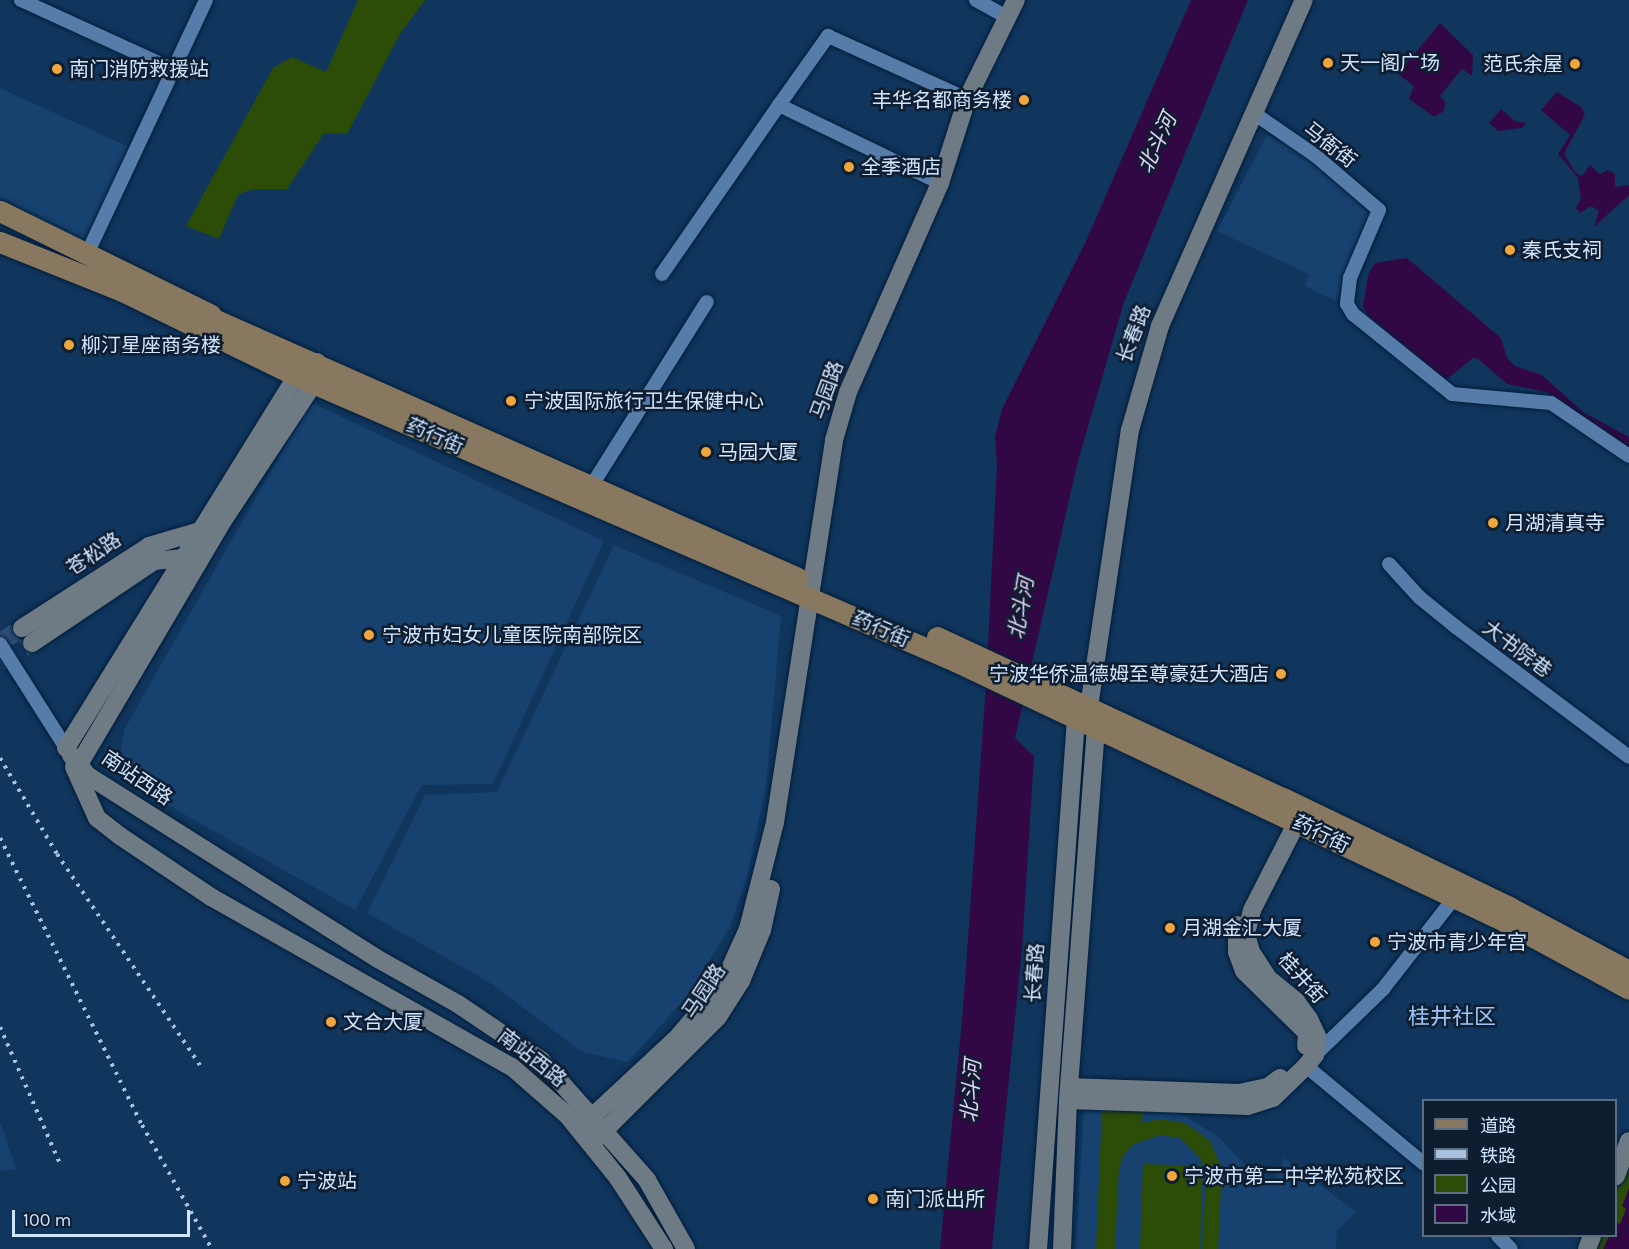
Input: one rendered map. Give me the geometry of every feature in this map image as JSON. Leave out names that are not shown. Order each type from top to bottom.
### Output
[{"type":"main road","name":"马园路","points":[[591,1144],[600,1124],[687,1052],[718,1017],[741,981],[762,930],[774,876],[775,822],[834,440],[848,392],[940,183],[967,99],[1016,0]]},
{"type":"main road","name":"长春路","points":[[1038,1249],[1083,710],[1130,430],[1143,374],[1160,326],[1304,0]]},
{"type":"main road","points":[[0,211],[87,254],[230,333]]},
{"type":"main road","points":[[0,232],[126,287]]},
{"type":"main road","points":[[0,242],[126,287]]},
{"type":"main road","points":[[0,255],[230,333]]},
{"type":"main road","name":"药行街","points":[[126,287],[230,333],[317,362],[592,485],[812,592]]},
{"type":"main road","name":"药行街","points":[[230,333],[305,379],[958,654],[1083,710],[1509,907],[1629,971]]},
{"type":"main road","points":[[66,748],[197,532],[317,362]]},
{"type":"main road","points":[[79,764],[305,379]]},
{"type":"main road","name":"苍松路","points":[[181,558],[154,561],[27,635],[148,546],[197,532]]},
{"type":"main road","name":"药行街","points":[[1083,710],[1096,729],[1455,898],[1629,989]]},
{"type":"main road","points":[[1062,1249],[1068,1094],[1096,729]]},
{"type":"main road","name":"南站西路","points":[[66,748],[87,775],[378,959],[458,1004],[532,1054],[600,1124],[647,1180],[686,1249]]},
{"type":"main road","name":"南站西路","points":[[66,748],[97,818],[120,836],[211,897],[512,1066],[579,1129],[664,1249]]},
{"type":"main road","name":"桂井街","points":[[1291,820],[1252,910],[1246,933],[1251,952],[1268,978],[1296,1001],[1309,1019],[1317,1036],[1311,1061]]},
{"type":"main road","name":"桂井街","points":[[1068,1094],[1239,1094],[1268,1087],[1293,1068],[1306,1047],[1307,1033],[1244,971],[1235,931],[1241,908],[1291,820]]},
{"type":"main road","points":[[1068,1094],[1248,1106],[1273,1098],[1311,1061]]},
{"type":"main road","name":"马园路","points":[[579,1129],[600,1124]]},
{"type":"main road","points":[[1617,1173],[1629,1141]]},
{"type":"street","points":[[21,0],[174,70]]},
{"type":"street","points":[[87,254],[206,0]]},
{"type":"street","points":[[976,0],[1007,17]]},
{"type":"street","points":[[662,274],[828,36],[967,99]]},
{"type":"street","points":[[779,105],[940,183]]},
{"type":"street","name":"马衙街","points":[[1255,114],[1316,156],[1379,210],[1350,278],[1347,304],[1353,314],[1452,394],[1551,403],[1629,456]]},
{"type":"street","points":[[592,485],[707,302]]},
{"type":"street","name":"大书院巷","points":[[1389,564],[1419,597],[1456,627],[1629,757]]},
{"type":"street","points":[[0,644],[66,748]]},
{"type":"street","points":[[1422,1162],[1311,1061],[1383,989],[1455,898]]},
{"type":"street","points":[[1499,1237],[1511,1249]]},
{"type":"shaded area","points":[[0,88],[133,149],[90,243],[0,202]]},
{"type":"shaded area","points":[[1267,135],[1293,147],[1374,212],[1336,301],[1305,286],[1309,274],[1217,231]]},
{"type":"shaded area","name":"宁波市妇女儿童医院南部院区","points":[[310,402],[604,541],[493,784],[422,785],[355,910],[132,785],[119,769],[124,730]]},
{"type":"shaded area","points":[[614,545],[781,616],[766,786],[747,876],[729,929],[686,997],[628,1062],[582,1052],[489,982],[367,913],[425,795],[497,792]]},
{"type":"shaded area","name":"宁波市第二中学松苑校区","points":[[1084,1105],[1174,1109],[1220,1138],[1251,1172],[1275,1179],[1284,1158],[1356,1212],[1337,1231],[1336,1249],[1076,1249]]},
{"type":"shaded area","points":[[0,1121],[16,1169],[0,1171]]},
{"type":"green space","points":[[358,0],[425,0],[400,34],[347,134],[324,133],[287,189],[252,189],[238,195],[219,239],[186,226],[273,68],[292,57],[326,72]]},
{"type":"green space","points":[[1102,1109],[1143,1110],[1142,1123],[1159,1119],[1185,1123],[1210,1141],[1222,1168],[1218,1249],[1202,1249],[1206,1177],[1201,1159],[1180,1138],[1160,1135],[1134,1144],[1123,1156],[1119,1169],[1115,1249],[1096,1249]]},
{"type":"green space","points":[[1629,1162],[1629,1249],[1594,1249],[1599,1237],[1617,1237],[1617,1192]]},
{"type":"green space","points":[[1143,1164],[1203,1166],[1200,1249],[1140,1249]]},
{"type":"water","name":"北斗河","points":[[1191,0],[1248,0],[1123,305],[1077,465],[1015,738],[1034,756],[1022,949],[992,1249],[940,1249],[963,1009],[986,685],[997,465],[995,437],[1002,409],[1086,241]]},
{"type":"water","points":[[1440,23],[1473,55],[1472,76],[1462,69],[1440,96],[1445,102],[1444,111],[1434,117],[1409,99],[1414,86],[1398,74]]},
{"type":"water","points":[[1557,92],[1581,107],[1585,114],[1564,154],[1575,172],[1582,176],[1590,165],[1600,174],[1608,170],[1615,174],[1615,187],[1629,185],[1629,195],[1594,227],[1599,211],[1591,206],[1580,213],[1576,208],[1581,199],[1578,178],[1558,154],[1570,135],[1541,110]]},
{"type":"water","points":[[1501,109],[1515,121],[1526,123],[1522,128],[1498,131],[1489,123]]},
{"type":"water","points":[[1407,258],[1501,338],[1507,358],[1515,366],[1542,375],[1583,412],[1629,437],[1629,449],[1546,392],[1507,384],[1478,359],[1473,358],[1446,380],[1370,319],[1363,307],[1368,275],[1375,263]]},
{"type":"water","points":[[1629,1188],[1629,1249],[1603,1249],[1609,1237],[1617,1237],[1617,1222],[1620,1224],[1626,1209],[1622,1206]]},
{"type":"tunnel","points":[[0,642],[22,628]]},
{"type":"tunnel","points":[[0,662],[32,643]]},
{"type":"railway","points":[[0,758],[57,854],[202,1068]]},
{"type":"railway","points":[[0,838],[142,1125],[212,1249]]},
{"type":"railway","points":[[0,1027],[60,1164]]},
{"type":"place","name":"天一阁广场","points":[[1328,63]]},
{"type":"place","name":"范氏余屋","points":[[1575,64]]},
{"type":"place","name":"南门消防救援站","points":[[57,69]]},
{"type":"place","name":"丰华名都商务楼","points":[[1024,100]]},
{"type":"place","name":"全季酒店","points":[[849,167]]},
{"type":"place","name":"秦氏支祠","points":[[1510,250]]},
{"type":"place","name":"柳汀星座商务楼","points":[[69,345]]},
{"type":"place","name":"宁波国际旅行卫生保健中心","points":[[511,401]]},
{"type":"place","name":"马园大厦","points":[[706,452]]},
{"type":"place","name":"月湖清真寺","points":[[1493,523]]},
{"type":"place","name":"宁波市妇女儿童医院南部院区","points":[[369,635]]},
{"type":"place","name":"宁波华侨温德姆至尊豪廷大酒店","points":[[1281,674]]},
{"type":"place","name":"月湖金汇大厦","points":[[1170,928]]},
{"type":"place","name":"宁波市青少年宫","points":[[1375,942]]},
{"type":"place","name":"文合大厦","points":[[331,1022]]},
{"type":"place","name":"宁波市第二中学松苑校区","points":[[1172,1176]]},
{"type":"place","name":"宁波站","points":[[285,1181]]},
{"type":"place","name":"南门派出所","points":[[873,1199]]},
{"type":"district","name":"桂井社区","points":[[1452,1018]]}]
